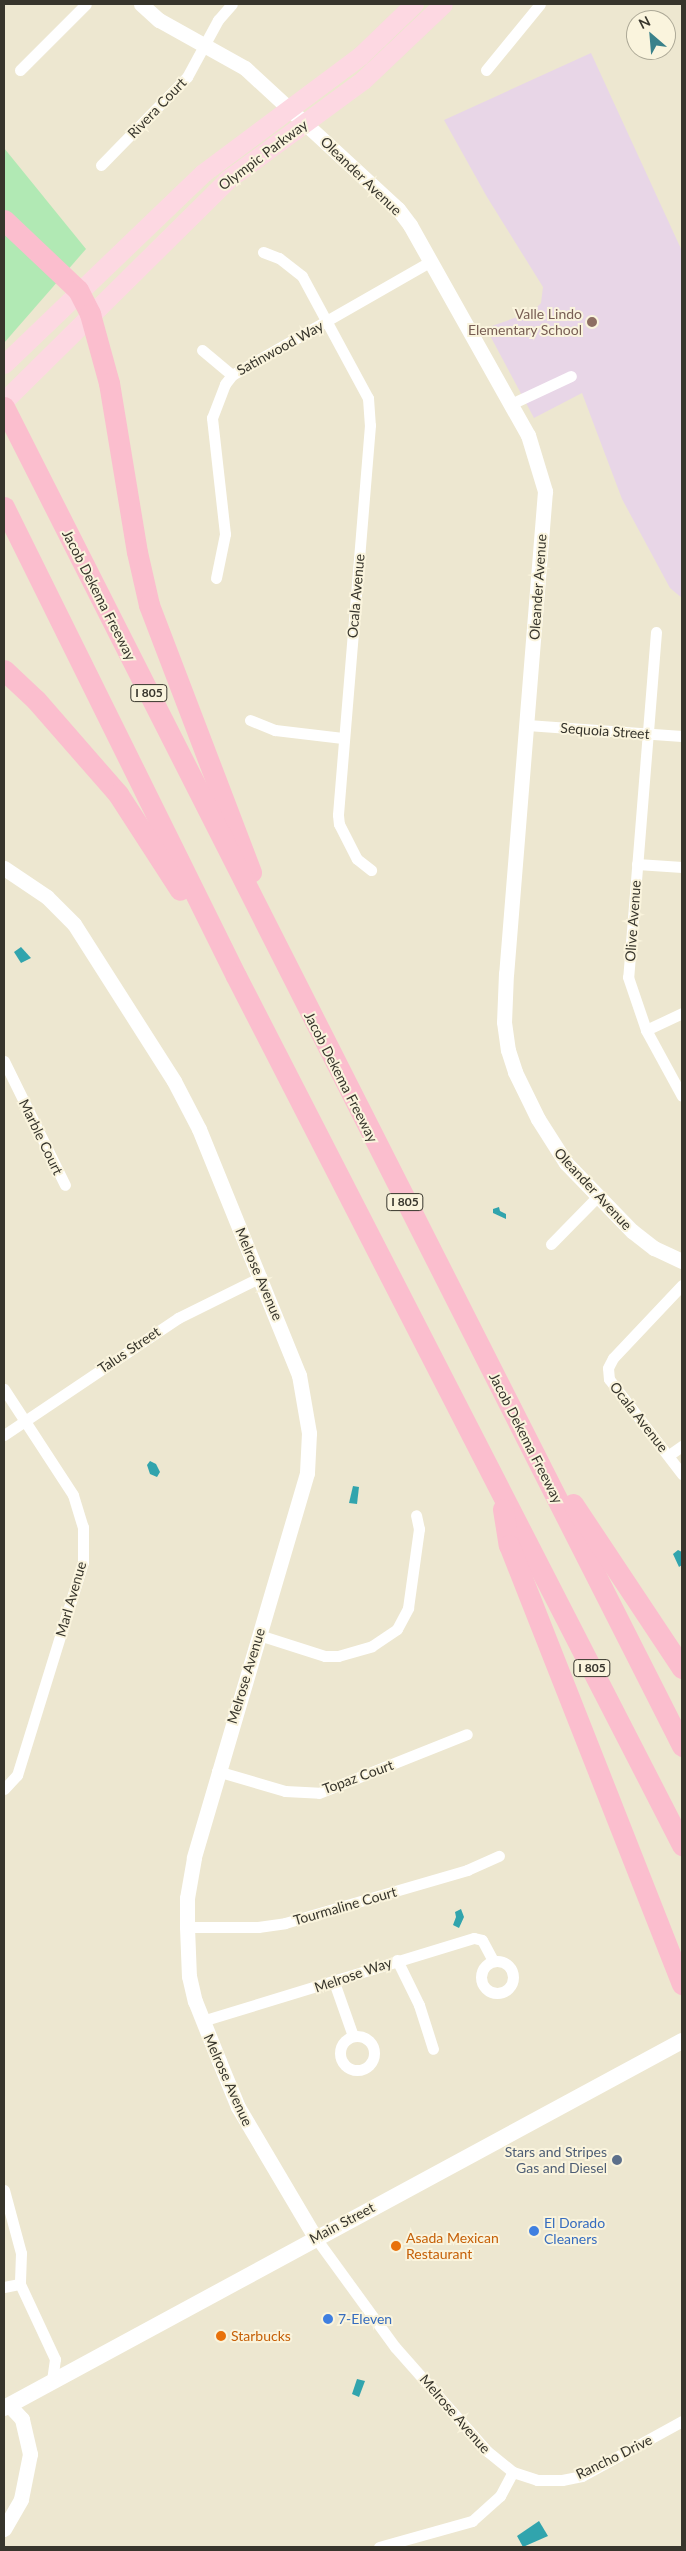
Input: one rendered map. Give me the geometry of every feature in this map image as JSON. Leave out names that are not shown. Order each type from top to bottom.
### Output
[{"type":"highway","points":[[4,220],[78,290],[90,314],[109,383],[136,552],[149,605],[292,980]]},
{"type":"highway","name":"Jacob Dekema Freeway","points":[[4,407],[292,980],[682,1746]]},
{"type":"highway","name":"I 805","points":[[4,507],[236,976],[682,1845]]},
{"type":"highway","points":[[4,670],[36,700],[118,794],[236,976]]},
{"type":"highway","points":[[519,1424],[682,1668]]},
{"type":"highway","points":[[500,1491],[509,1545],[682,1984]]},
{"type":"main road","name":"Olympic Parkway","points":[[7,360],[78,290],[203,173],[360,56],[414,4]]},
{"type":"main road","name":"Olympic Parkway","points":[[4,401],[227,180],[363,80],[443,4]]},
{"type":"main road","name":"Main Street","points":[[6,2406],[315,2237],[682,2041]]},
{"type":"street","points":[[20,70],[86,4]]},
{"type":"street","name":"Oleander Avenue","points":[[141,4],[160,20],[245,68],[398,209],[431,261],[528,435],[545,491],[506,973],[504,1022],[508,1050],[515,1072],[553,1146],[597,1196],[654,1248],[682,1261]]},
{"type":"street","name":"Rivera Court","points":[[101,165],[187,77],[232,4]]},
{"type":"street","points":[[486,70],[540,4]]},
{"type":"street","name":"Ocala Avenue","points":[[263,252],[279,258],[302,276],[368,398],[370,425],[344,738],[339,824],[357,859],[371,870]]},
{"type":"street","name":"Satinwood Way","points":[[216,578],[225,534],[212,418],[221,392],[232,375],[431,261]]},
{"type":"street","points":[[202,350],[232,375]]},
{"type":"street","points":[[511,404],[570,376]]},
{"type":"street","name":"Olive Avenue","points":[[656,632],[628,977],[646,1030],[682,1096]]},
{"type":"street","points":[[250,720],[275,730],[344,738]]},
{"type":"street","name":"Sequoia Street","points":[[527,725],[682,736]]},
{"type":"street","points":[[637,864],[682,867]]},
{"type":"street","name":"Melrose Avenue","points":[[4,868],[47,897],[74,924],[174,1081],[199,1129],[261,1276],[299,1375],[309,1442],[307,1473],[217,1771],[192,1869],[187,1928],[189,1976],[202,2021],[238,2108],[315,2237],[396,2347],[487,2451],[513,2472]]},
{"type":"street","points":[[646,1030],[682,1013]]},
{"type":"street","name":"Marble Court","points":[[4,1061],[65,1186]]},
{"type":"street","points":[[551,1244],[597,1196]]},
{"type":"street","name":"Talus Street","points":[[4,1435],[178,1318],[261,1276]]},
{"type":"street","name":"Ocala Avenue","points":[[682,1285],[613,1358],[608,1368],[609,1379],[682,1474]]},
{"type":"street","name":"Marl Avenue","points":[[4,1389],[73,1495],[83,1527],[83,1562],[17,1775],[4,1790]]},
{"type":"street","points":[[669,1455],[682,1446]]},
{"type":"street","points":[[259,1635],[325,1656],[338,1656],[372,1646],[397,1629],[408,1608],[419,1529],[416,1515]]},
{"type":"street","name":"Topaz Court","points":[[217,1771],[284,1791],[319,1792],[467,1734]]},
{"type":"street","name":"Tourmaline Court","points":[[187,1928],[258,1927],[285,1923],[467,1870],[499,1856]]},
{"type":"street","name":"Melrose Way","points":[[202,2021],[474,1938],[482,1940],[493,1961]]},
{"type":"street","points":[[397,1960],[419,2005],[433,2049]]},
{"type":"street","points":[[334,1982],[353,2036]]},
{"type":"street","points":[[4,2190],[21,2253],[20,2284],[55,2359],[52,2381]]},
{"type":"street","points":[[4,2287],[20,2284]]},
{"type":"street","points":[[4,2529],[21,2499],[30,2454],[22,2419],[6,2406]]},
{"type":"street","name":"Rancho Drive","points":[[513,2472],[537,2480],[562,2480],[582,2476],[682,2421]]},
{"type":"street","points":[[379,2547],[472,2521],[500,2496],[513,2472]]},
{"type":"shaded area","name":"Valle Lindo Elementary School","points":[[591,53],[682,251],[682,598],[670,588],[622,499],[582,393],[534,418],[486,328],[532,312],[541,303],[543,287],[487,197],[444,120]]},
{"type":"green space","points":[[4,148],[86,249],[4,343]]},
{"type":"water","points":[[21,947],[31,958],[21,963],[14,952]]},
{"type":"water","points":[[499,1207],[500,1211],[506,1214],[506,1219],[493,1213],[493,1209]]},
{"type":"water","points":[[150,1461],[156,1464],[160,1472],[157,1477],[150,1474],[147,1465]]},
{"type":"water","points":[[353,1486],[359,1487],[357,1504],[349,1503]]},
{"type":"water","points":[[678,1550],[682,1552],[682,1565],[679,1567],[673,1554]]},
{"type":"water","points":[[461,1909],[464,1917],[459,1928],[453,1925],[456,1917],[455,1912]]},
{"type":"water","points":[[357,2379],[365,2381],[359,2397],[352,2394]]},
{"type":"water","points":[[539,2521],[548,2536],[523,2547],[517,2536]]},
{"type":"place","name":"Valle Lindo Elementary School","points":[[592,322]]},
{"type":"place","name":"Stars and Stripes Gas and Diesel","points":[[617,2160]]},
{"type":"place","name":"El Dorado Cleaners","points":[[534,2231]]},
{"type":"place","name":"Asada Mexican Restaurant","points":[[396,2246]]},
{"type":"place","name":"7-Eleven","points":[[328,2319]]},
{"type":"place","name":"Starbucks","points":[[221,2336]]}]
